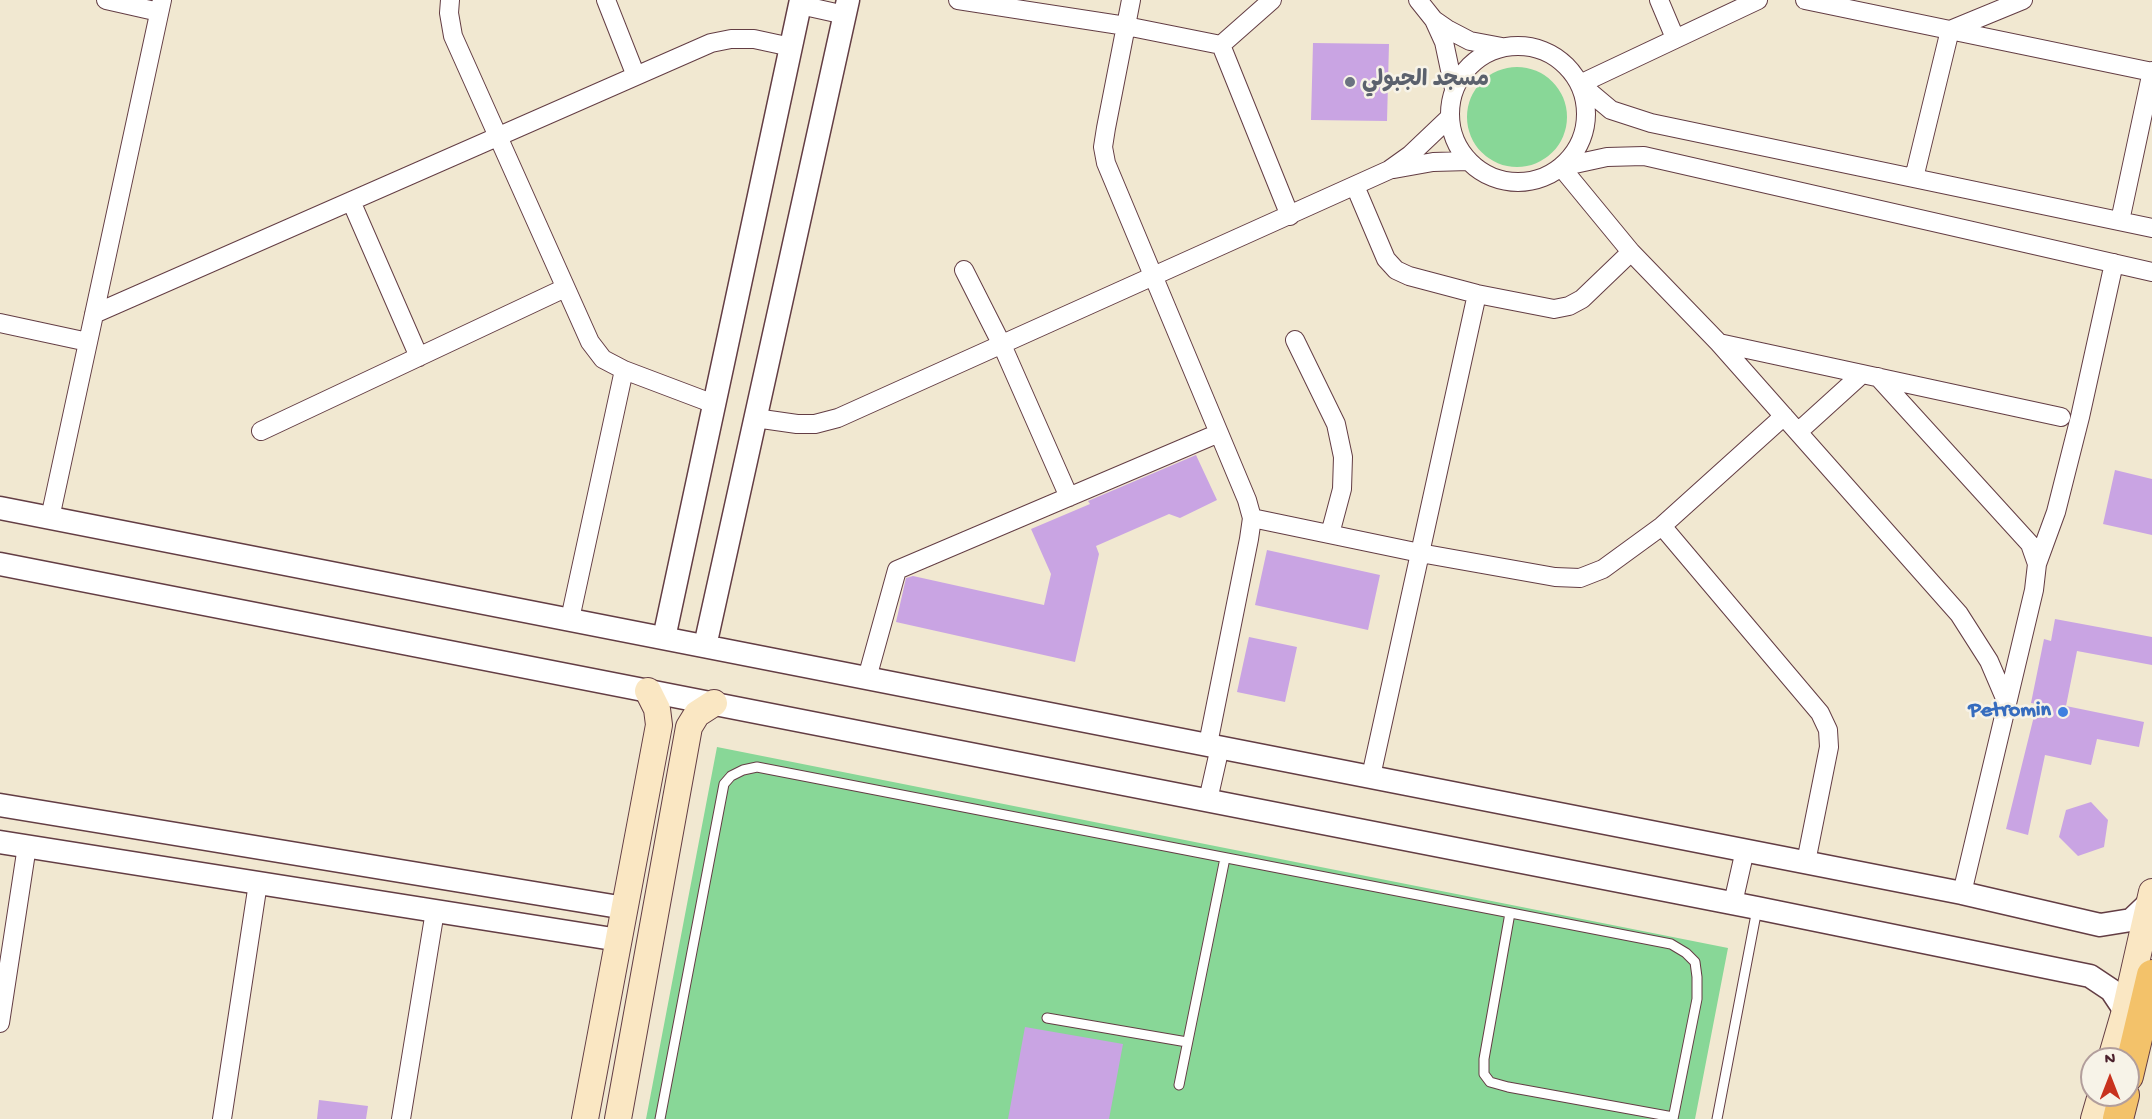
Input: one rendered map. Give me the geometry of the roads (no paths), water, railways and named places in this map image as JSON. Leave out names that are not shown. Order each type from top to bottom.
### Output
[{"type":"highway","points":[[2135,1047],[2152,975]]},
{"type":"main road","points":[[585,1119],[659,725],[657,709],[648,691]]},
{"type":"main road","points":[[618,1119],[689,727],[697,714],[714,703]]},
{"type":"main road","points":[[2114,1047],[2151,897]]},
{"type":"street","points":[[50,518],[161,6],[106,0]]},
{"type":"street","points":[[450,0],[449,13],[453,36],[590,342],[603,359],[624,370],[714,404]]},
{"type":"street","points":[[606,0],[636,76]]},
{"type":"street","points":[[958,0],[1126,26],[1221,45]]},
{"type":"street","points":[[1131,0],[1103,147],[1106,163],[1247,500],[1252,518],[1214,745],[1208,800]]},
{"type":"street","points":[[1221,45],[1272,0]]},
{"type":"street","points":[[1418,0],[1434,20],[1444,42],[1454,89]]},
{"type":"street","points":[[1659,0],[1675,38]]},
{"type":"street","points":[[1580,84],[1758,0]]},
{"type":"street","points":[[1805,0],[2152,71],[2120,221]]},
{"type":"street","points":[[1950,30],[2023,0]]},
{"type":"street","points":[[664,638],[801,2],[847,8],[705,646]]},
{"type":"street","points":[[1434,20],[1470,41],[1503,47],[1526,46],[1548,52],[1567,66],[1580,84],[1611,110],[1651,123],[2152,228]]},
{"type":"street","points":[[1914,178],[1950,30]]},
{"type":"street","points":[[94,314],[711,44],[731,39],[754,39],[791,47]]},
{"type":"street","points":[[1221,45],[1290,216]]},
{"type":"street","points":[[1503,47],[1482,55],[1465,70],[1454,89],[1449,111],[1452,133],[1461,153],[1477,169],[1497,179],[1520,182],[1542,178],[1561,167],[1607,157],[1644,156],[2152,272]]},
{"type":"street","points":[[1561,167],[1576,150],[1585,129],[1586,106],[1580,84]]},
{"type":"street","points":[[755,418],[797,424],[815,424],[838,418],[1389,170],[1410,155],[1450,117]]},
{"type":"street","points":[[1389,170],[1433,162],[1469,161]]},
{"type":"street","points":[[1561,167],[1631,252],[1719,343],[1959,614],[1989,661],[2007,703]]},
{"type":"street","points":[[1355,186],[1386,259],[1395,270],[1409,276],[1477,294],[1554,309],[1569,306],[1582,299],[1631,252]]},
{"type":"street","points":[[351,201],[419,357]]},
{"type":"street","points":[[1962,892],[2034,590],[2037,564],[2056,512],[2080,417],[2114,263]]},
{"type":"street","points":[[964,270],[1002,345],[1069,497]]},
{"type":"street","points":[[261,431],[566,288]]},
{"type":"street","points":[[1371,776],[1477,294]]},
{"type":"street","points":[[0,323],[88,342]]},
{"type":"street","points":[[1295,340],[1336,424],[1343,457],[1342,489],[1330,534]]},
{"type":"street","points":[[1719,343],[2061,417]]},
{"type":"street","points":[[570,620],[624,370]]},
{"type":"street","points":[[1870,376],[2030,544],[2037,564]]},
{"type":"street","points":[[1798,432],[1870,376]]},
{"type":"street","points":[[1252,518],[1420,553],[1555,577],[1580,578],[1603,568],[1662,526],[1784,416]]},
{"type":"street","points":[[867,678],[897,570],[1219,433]]},
{"type":"street","points":[[0,508],[1962,892],[2100,925],[2131,920],[2151,897]]},
{"type":"street","points":[[1662,526],[1820,713],[1828,730],[1829,747],[1806,862]]},
{"type":"street","points":[[0,564],[1733,903],[2090,976],[2111,990],[2124,1011]]},
{"type":"street","points":[[0,805],[625,908]]},
{"type":"street","points":[[123,861],[129,827]]},
{"type":"street","points":[[0,842],[619,940]]},
{"type":"street","points":[[0,1023],[27,846]]},
{"type":"street","points":[[1733,903],[1745,850]]},
{"type":"street","points":[[222,1119],[258,883]]},
{"type":"street","points":[[401,1119],[435,911]]},
{"type":"lane","points":[[660,1119],[721,795],[724,784],[731,776],[742,770],[757,767],[1671,944],[1695,962],[1697,999],[1673,1118],[1490,1082],[1484,1074],[1484,1059],[1510,913]]},
{"type":"lane","points":[[1179,1085],[1225,858]]},
{"type":"lane","points":[[1717,1119],[1757,908]]},
{"type":"lane","points":[[1047,1018],[1188,1042]]},
{"type":"place","name":"مسجد الجبولي","points":[[1350,82]]},
{"type":"place","name":"Petromin","points":[[2063,712]]}]
